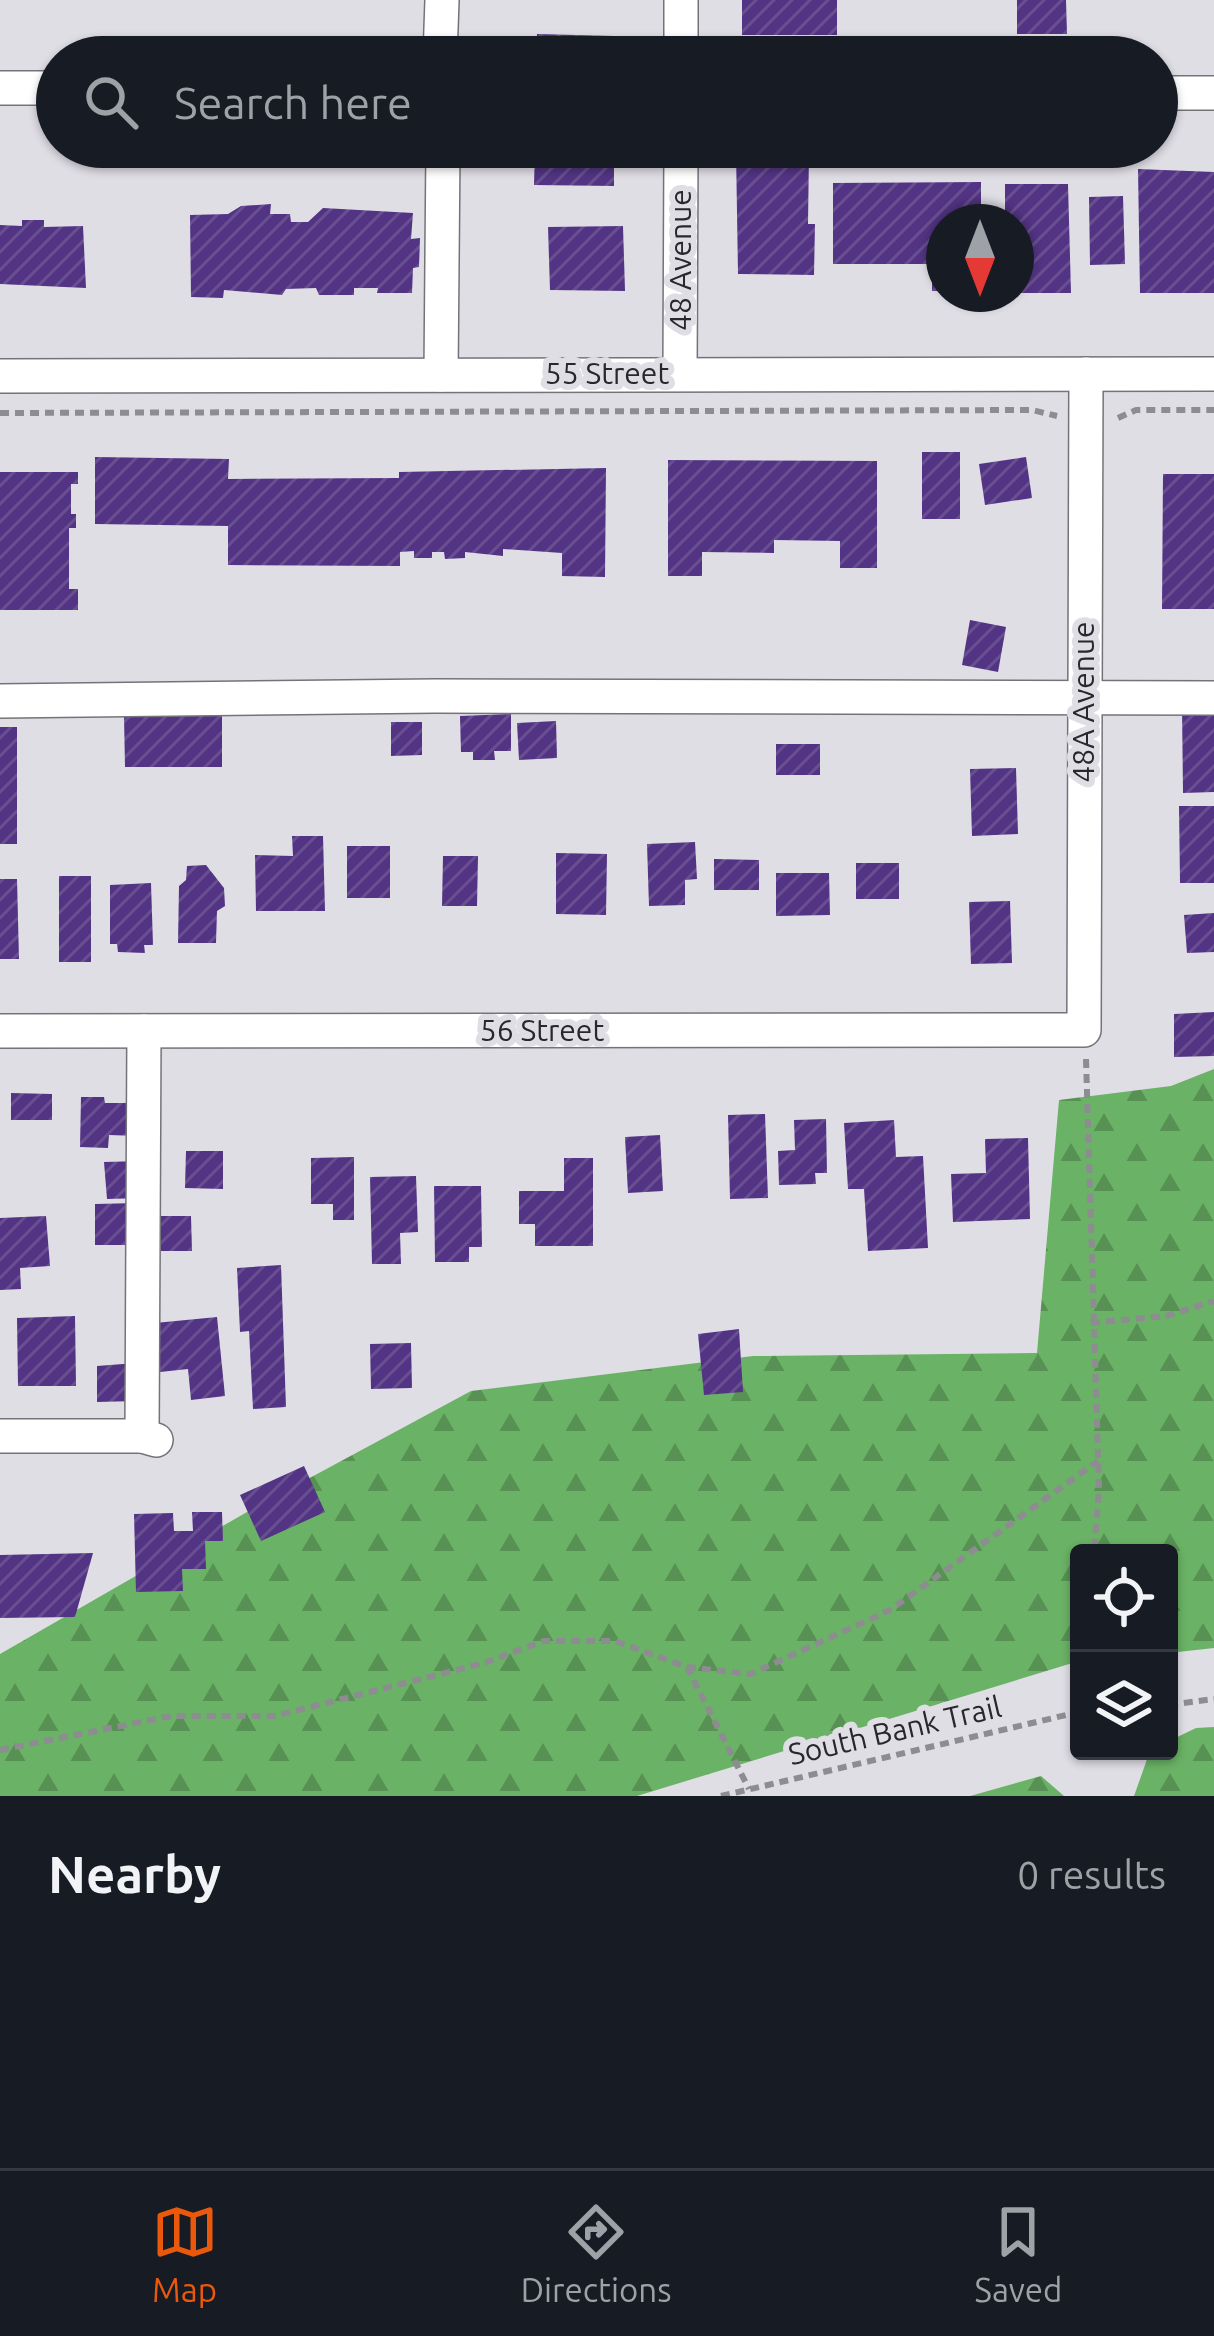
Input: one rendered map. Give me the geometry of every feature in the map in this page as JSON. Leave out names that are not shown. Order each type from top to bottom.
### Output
[{"type":"street","points":[[441,36],[442,0]]},
{"type":"street","points":[[681,0],[681,36]]},
{"type":"street","points":[[0,88],[36,88]]},
{"type":"street","points":[[1178,93],[1214,93]]},
{"type":"street","points":[[441,375],[443,168]]},
{"type":"street","name":"48 Avenue","points":[[680,373],[681,168]]},
{"type":"street","name":"48A Avenue","points":[[1084,1030],[1086,374]]},
{"type":"street","name":"55 Street","points":[[0,376],[1214,374]]},
{"type":"street","points":[[0,701],[435,696],[1214,698]]},
{"type":"street","name":"56 Street","points":[[0,1031],[1084,1030]]},
{"type":"street","points":[[0,1436],[149,1438],[144,1031]]},
{"type":"path","points":[[0,413],[1032,410],[1055,416]]},
{"type":"path","points":[[1116,416],[1136,410],[1214,410]]},
{"type":"path","points":[[1084,1030],[1098,1461],[1095,1544]]},
{"type":"path","points":[[1091,1323],[1166,1316],[1214,1301]]},
{"type":"path","points":[[0,1750],[172,1716],[275,1716],[484,1663],[544,1641],[615,1641],[687,1667],[751,1674],[890,1610],[1098,1461]]},
{"type":"path","points":[[687,1667],[748,1789]]},
{"type":"path","points":[[1178,1704],[1214,1699]]},
{"type":"path","name":"South Bank Trail","points":[[721,1796],[1070,1714]]},
{"type":"green space","points":[[1214,1069],[1214,1648],[1178,1652],[1178,1544],[1070,1544],[1070,1664],[637,1796],[0,1796],[0,1654],[254,1508],[471,1391],[753,1356],[1037,1353],[1059,1100],[1171,1086]]},
{"type":"green space","points":[[1214,1727],[1214,1796],[1134,1796],[1147,1760],[1178,1760],[1178,1737],[1196,1728]]},
{"type":"green space","points":[[1041,1776],[1064,1796],[970,1796]]},
{"type":"building","points":[[742,0],[837,0],[837,35],[742,35]]},
{"type":"building","points":[[1017,0],[1066,0],[1067,34],[1017,34]]},
{"type":"building","points":[[534,168],[614,168],[614,186],[534,185]]},
{"type":"building","points":[[736,168],[809,168],[814,275],[738,274]]},
{"type":"building","points":[[1138,169],[1214,172],[1214,293],[1140,293]]},
{"type":"building","points":[[981,182],[981,204],[926,204],[926,264],[833,264],[833,183]]},
{"type":"building","points":[[1005,184],[1068,184],[1071,293],[1034,293],[1034,204],[1005,204]]},
{"type":"building","points":[[1123,196],[1125,264],[1090,265],[1089,197]]},
{"type":"building","points":[[271,204],[270,214],[290,214],[291,222],[308,222],[323,208],[413,213],[411,239],[420,238],[412,293],[354,288],[354,295],[319,295],[316,288],[286,289],[282,295],[224,290],[223,298],[191,297],[190,215],[228,214],[241,206]]},
{"type":"building","points":[[22,220],[44,220],[44,227],[83,226],[86,288],[0,284],[0,225],[22,226]]},
{"type":"building","points":[[623,226],[625,291],[550,290],[548,227]]},
{"type":"building","points":[[922,452],[960,452],[960,519],[922,519]]},
{"type":"building","points":[[95,457],[229,459],[228,479],[399,478],[399,472],[606,468],[605,577],[562,576],[562,553],[503,549],[503,556],[465,552],[465,558],[445,559],[444,552],[414,558],[414,551],[400,552],[400,566],[228,565],[228,526],[95,524]]},
{"type":"building","points":[[1026,457],[1032,498],[985,505],[979,464]]},
{"type":"building","points":[[668,460],[877,461],[877,568],[840,568],[840,541],[774,540],[774,553],[702,552],[702,576],[668,576]]},
{"type":"building","points":[[0,472],[78,472],[78,484],[71,484],[76,528],[69,528],[69,589],[78,589],[78,610],[0,610]]},
{"type":"building","points":[[1163,474],[1214,474],[1214,609],[1162,609]]},
{"type":"building","points":[[970,620],[1006,627],[998,672],[962,665]]},
{"type":"building","points":[[1182,706],[1214,706],[1214,792],[1183,793]]},
{"type":"building","points":[[511,714],[511,751],[494,751],[495,760],[473,760],[473,752],[461,752],[460,716]]},
{"type":"building","points":[[124,716],[222,716],[222,767],[125,767]]},
{"type":"building","points":[[556,721],[557,758],[519,760],[517,723]]},
{"type":"building","points":[[391,722],[422,722],[422,755],[391,756]]},
{"type":"building","points":[[0,727],[17,727],[17,844],[0,844]]},
{"type":"building","points":[[776,744],[820,744],[820,775],[776,775]]},
{"type":"building","points":[[1016,768],[1018,834],[972,836],[970,769]]},
{"type":"building","points":[[1179,806],[1214,806],[1214,883],[1180,883]]},
{"type":"building","points":[[292,836],[323,836],[325,911],[256,911],[255,855],[293,856]]},
{"type":"building","points":[[695,842],[697,879],[685,880],[685,905],[649,906],[647,844]]},
{"type":"building","points":[[347,846],[390,846],[390,898],[347,898]]},
{"type":"building","points":[[556,853],[607,854],[606,915],[556,914]]},
{"type":"building","points":[[443,856],[478,856],[477,906],[442,906]]},
{"type":"building","points":[[714,859],[759,860],[759,890],[714,890]]},
{"type":"building","points":[[856,863],[899,863],[899,899],[856,899]]},
{"type":"building","points":[[206,865],[224,888],[225,906],[217,911],[216,943],[178,943],[179,886],[186,880],[187,866]]},
{"type":"building","points":[[776,873],[829,873],[830,915],[776,916]]},
{"type":"building","points":[[59,876],[91,876],[91,962],[59,962]]},
{"type":"building","points":[[0,879],[17,879],[19,959],[0,959]]},
{"type":"building","points":[[151,883],[153,945],[144,945],[145,953],[118,952],[117,944],[110,944],[110,885]]},
{"type":"building","points":[[1010,901],[1012,963],[971,964],[969,902]]},
{"type":"building","points":[[1214,913],[1214,952],[1187,953],[1184,915]]},
{"type":"building","points":[[1214,1012],[1214,1056],[1174,1057],[1174,1014]]},
{"type":"building","points":[[11,1093],[52,1094],[52,1120],[11,1120]]},
{"type":"building","points":[[81,1097],[138,1103],[138,1136],[109,1135],[108,1148],[80,1147]]},
{"type":"building","points":[[765,1114],[768,1198],[730,1199],[728,1115]]},
{"type":"building","points":[[826,1119],[827,1173],[815,1173],[816,1184],[779,1185],[778,1151],[795,1150],[794,1120]]},
{"type":"building","points":[[894,1120],[896,1157],[923,1156],[928,1248],[868,1251],[864,1189],[848,1189],[844,1123]]},
{"type":"building","points":[[660,1135],[663,1191],[628,1193],[625,1137]]},
{"type":"building","points":[[1028,1138],[1030,1219],[953,1222],[951,1174],[986,1173],[985,1139]]},
{"type":"building","points":[[186,1151],[223,1151],[223,1189],[185,1188]]},
{"type":"building","points":[[354,1157],[354,1220],[333,1220],[333,1204],[311,1204],[311,1158]]},
{"type":"building","points":[[564,1158],[593,1158],[593,1246],[535,1246],[535,1224],[519,1224],[519,1191],[564,1191]]},
{"type":"building","points":[[141,1161],[142,1198],[107,1199],[104,1162]]},
{"type":"building","points":[[416,1176],[418,1232],[400,1233],[401,1264],[372,1264],[370,1177]]},
{"type":"building","points":[[434,1186],[481,1186],[482,1247],[469,1247],[469,1262],[435,1262]]},
{"type":"building","points":[[138,1203],[138,1245],[95,1245],[95,1204]]},
{"type":"building","points":[[46,1216],[50,1266],[20,1268],[21,1289],[0,1290],[0,1218]]},
{"type":"building","points":[[160,1216],[191,1216],[192,1251],[161,1251]]},
{"type":"building","points":[[281,1265],[286,1407],[253,1409],[249,1331],[240,1332],[237,1268]]},
{"type":"building","points":[[75,1316],[76,1386],[18,1386],[17,1318]]},
{"type":"building","points":[[217,1317],[225,1396],[191,1400],[188,1369],[160,1372],[155,1323]]},
{"type":"building","points":[[739,1329],[743,1392],[704,1395],[698,1334]]},
{"type":"building","points":[[411,1343],[412,1388],[371,1389],[370,1344]]},
{"type":"building","points":[[136,1363],[136,1401],[97,1402],[97,1366]]},
{"type":"building","points":[[304,1466],[325,1512],[261,1541],[240,1495]]},
{"type":"building","points":[[192,1512],[222,1512],[223,1541],[205,1541],[206,1569],[182,1569],[183,1591],[136,1592],[134,1514],[173,1513],[174,1531],[193,1531]]},
{"type":"building","points":[[93,1553],[75,1617],[0,1618],[0,1555]]}]
